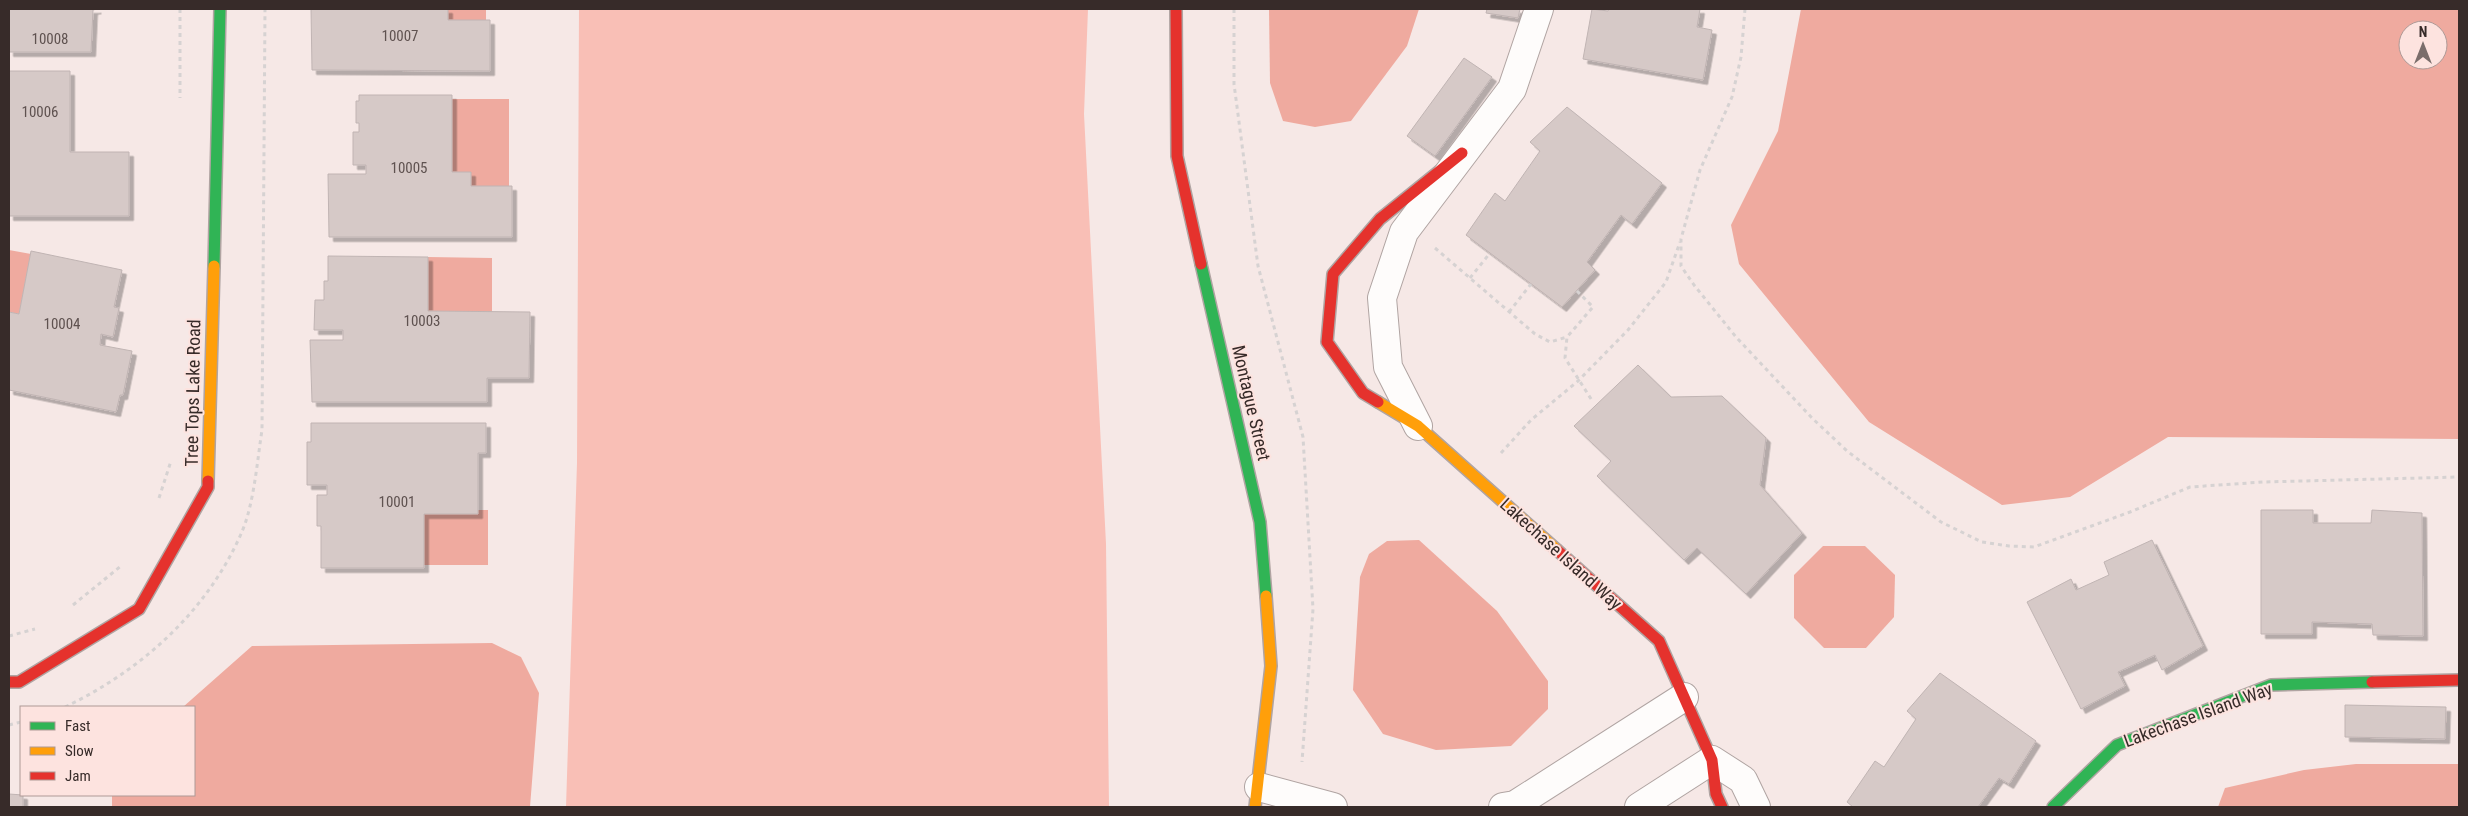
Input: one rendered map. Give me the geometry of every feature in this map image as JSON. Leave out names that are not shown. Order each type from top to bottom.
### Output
[{"type":"street","name":"Tree Tops Lake Road","points":[[9,682],[19,682],[139,610],[208,488],[220,9]]},
{"type":"street","name":"Montague Street","points":[[1176,9],[1177,156],[1260,522],[1271,666],[1257,797]]},
{"type":"street","name":"Lakechase Island Way","points":[[1418,426],[1388,368],[1382,298],[1404,232],[1512,89],[1539,9]]},
{"type":"street","name":"Lakechase Island Way","points":[[1462,153],[1380,219],[1334,274],[1328,342],[1363,393],[1418,426],[1659,641],[1712,760],[1716,794],[1722,807]]},
{"type":"street","name":"Lakechase Island Way","points":[[2053,807],[2116,745],[2271,684],[2459,680]]},
{"type":"street","points":[[1512,806],[1684,697]]},
{"type":"street","points":[[1639,807],[1712,760],[1743,780],[1756,807]]},
{"type":"street","points":[[1257,797],[1297,798],[1333,807]]},
{"type":"path","points":[[180,9],[180,108]]},
{"type":"path","points":[[1234,9],[1234,84],[1258,266],[1303,437],[1313,609],[1304,747],[1297,798]]},
{"type":"path","points":[[1477,479],[1532,420],[1578,381],[1628,330],[1666,282],[1681,239],[1700,170],[1732,97],[1741,57],[1745,9]]},
{"type":"path","points":[[1409,226],[1535,334],[1550,342],[1567,337],[1593,307],[1577,291]]},
{"type":"path","points":[[1681,239],[1681,266],[1694,285],[1736,337],[1812,418],[1847,451],[1940,522],[1982,542],[2034,547],[2121,516],[2190,488],[2234,483],[2459,477]]},
{"type":"path","points":[[1470,278],[1490,253]]},
{"type":"path","points":[[1510,312],[1532,284]]},
{"type":"path","points":[[1567,337],[1565,358],[1593,402]]},
{"type":"path","points":[[156,505],[172,455]]},
{"type":"path","points":[[69,608],[91,593],[124,563]]},
{"type":"path","points":[[9,636],[40,628]]},
{"type":"shaded area","points":[[448,9],[486,9],[486,20],[448,20]]},
{"type":"shaded area","points":[[579,9],[1088,9],[1084,114],[1106,544],[1109,807],[566,807],[577,463]]},
{"type":"shaded area","points":[[1269,9],[1419,9],[1407,46],[1351,121],[1315,127],[1283,121],[1270,83]]},
{"type":"shaded area","points":[[1801,9],[2459,9],[2459,439],[2168,437],[2070,497],[2002,505],[1869,422],[1739,264],[1731,225],[1778,131]]},
{"type":"shaded area","points":[[452,99],[509,99],[509,186],[471,186],[471,172],[452,172]]},
{"type":"shaded area","points":[[9,250],[31,254],[19,314],[9,312]]},
{"type":"shaded area","points":[[428,257],[492,258],[492,312],[428,311]]},
{"type":"shaded area","points":[[478,510],[488,510],[488,565],[424,565],[424,514],[478,514]]},
{"type":"shaded area","points":[[1419,540],[1497,611],[1548,681],[1548,709],[1511,746],[1436,750],[1383,734],[1353,690],[1360,577],[1369,554],[1387,541]]},
{"type":"shaded area","points":[[1823,546],[1865,546],[1895,575],[1894,617],[1866,648],[1824,648],[1794,618],[1794,575]]},
{"type":"shaded area","points":[[492,643],[521,657],[539,693],[530,807],[112,807],[112,796],[195,796],[195,706],[184,706],[252,646]]},
{"type":"shaded area","points":[[2356,764],[2459,764],[2459,807],[2218,807],[2225,788],[2304,770]]},
{"type":"building","points":[[9,9],[97,9],[93,10],[91,52],[9,52]]},
{"type":"building","points":[[311,9],[448,9],[448,20],[490,20],[490,71],[312,70]]},
{"type":"building","points":[[1487,9],[1520,9],[1518,18],[1486,13]]},
{"type":"building","points":[[1592,9],[1608,11],[1609,9],[1700,9],[1697,27],[1712,30],[1703,80],[1583,59]]},
{"type":"building","points":[[1464,58],[1492,77],[1435,156],[1407,136]]},
{"type":"building","points":[[9,71],[70,71],[70,152],[129,152],[129,216],[9,216]]},
{"type":"building","points":[[359,95],[452,95],[452,172],[471,172],[471,186],[512,186],[512,237],[329,237],[328,174],[366,174],[366,165],[353,165],[353,132],[359,132],[359,123],[356,123],[356,101],[359,101]]},
{"type":"building","points":[[1567,107],[1662,183],[1632,224],[1621,215],[1587,262],[1595,270],[1562,307],[1466,235],[1495,193],[1505,201],[1540,151],[1530,142]]},
{"type":"building","points":[[31,251],[122,270],[114,307],[119,308],[113,337],[101,334],[100,345],[132,351],[123,395],[120,395],[116,412],[9,390],[9,312],[19,314]]},
{"type":"building","points":[[328,256],[428,257],[428,311],[530,312],[529,378],[487,378],[487,402],[312,402],[310,340],[343,340],[343,330],[314,330],[315,300],[324,300],[324,281],[328,281]]},
{"type":"building","points":[[1638,365],[1671,397],[1722,396],[1766,438],[1760,485],[1802,533],[1746,594],[1697,548],[1684,560],[1597,476],[1611,461],[1574,426]]},
{"type":"building","points":[[311,423],[486,423],[486,453],[478,453],[478,514],[424,514],[424,568],[321,568],[321,526],[317,526],[317,495],[327,495],[327,485],[307,485],[307,442],[311,442]]},
{"type":"building","points":[[2261,510],[2313,510],[2313,523],[2371,523],[2372,510],[2422,513],[2423,636],[2373,635],[2372,624],[2312,622],[2312,634],[2261,634]]},
{"type":"building","points":[[2152,540],[2203,646],[2162,670],[2155,655],[2118,672],[2125,686],[2081,709],[2027,602],[2071,579],[2076,590],[2109,575],[2104,562]]},
{"type":"building","points":[[1940,673],[2036,741],[2009,784],[1999,778],[1978,807],[1853,807],[1847,802],[1875,761],[1884,767],[1916,719],[1907,711]]},
{"type":"building","points":[[2345,705],[2446,707],[2445,739],[2345,737]]},
{"type":"building","points":[[9,794],[23,796],[23,807],[9,807]]},
{"type":"traffic: fast","points":[[214,266],[220,9]]},
{"type":"traffic: fast","points":[[1201,264],[1260,522],[1266,596]]},
{"type":"traffic: fast","points":[[2053,807],[2117,745],[2271,685],[2372,682]]},
{"type":"traffic: slow","points":[[208,481],[214,266]]},
{"type":"traffic: slow","points":[[1378,402],[1418,426],[1557,550]]},
{"type":"traffic: slow","points":[[1255,807],[1271,666],[1266,596]]},
{"type":"traffic: jam","points":[[1176,9],[1177,156],[1201,264]]},
{"type":"traffic: jam","points":[[1378,402],[1363,393],[1327,342],[1333,274],[1380,219],[1462,153]]},
{"type":"traffic: jam","points":[[9,682],[19,682],[139,609],[208,487],[208,481]]},
{"type":"traffic: jam","points":[[1557,550],[1659,641],[1712,760],[1716,794],[1722,807]]},
{"type":"traffic: jam","points":[[2372,682],[2459,680]]}]
